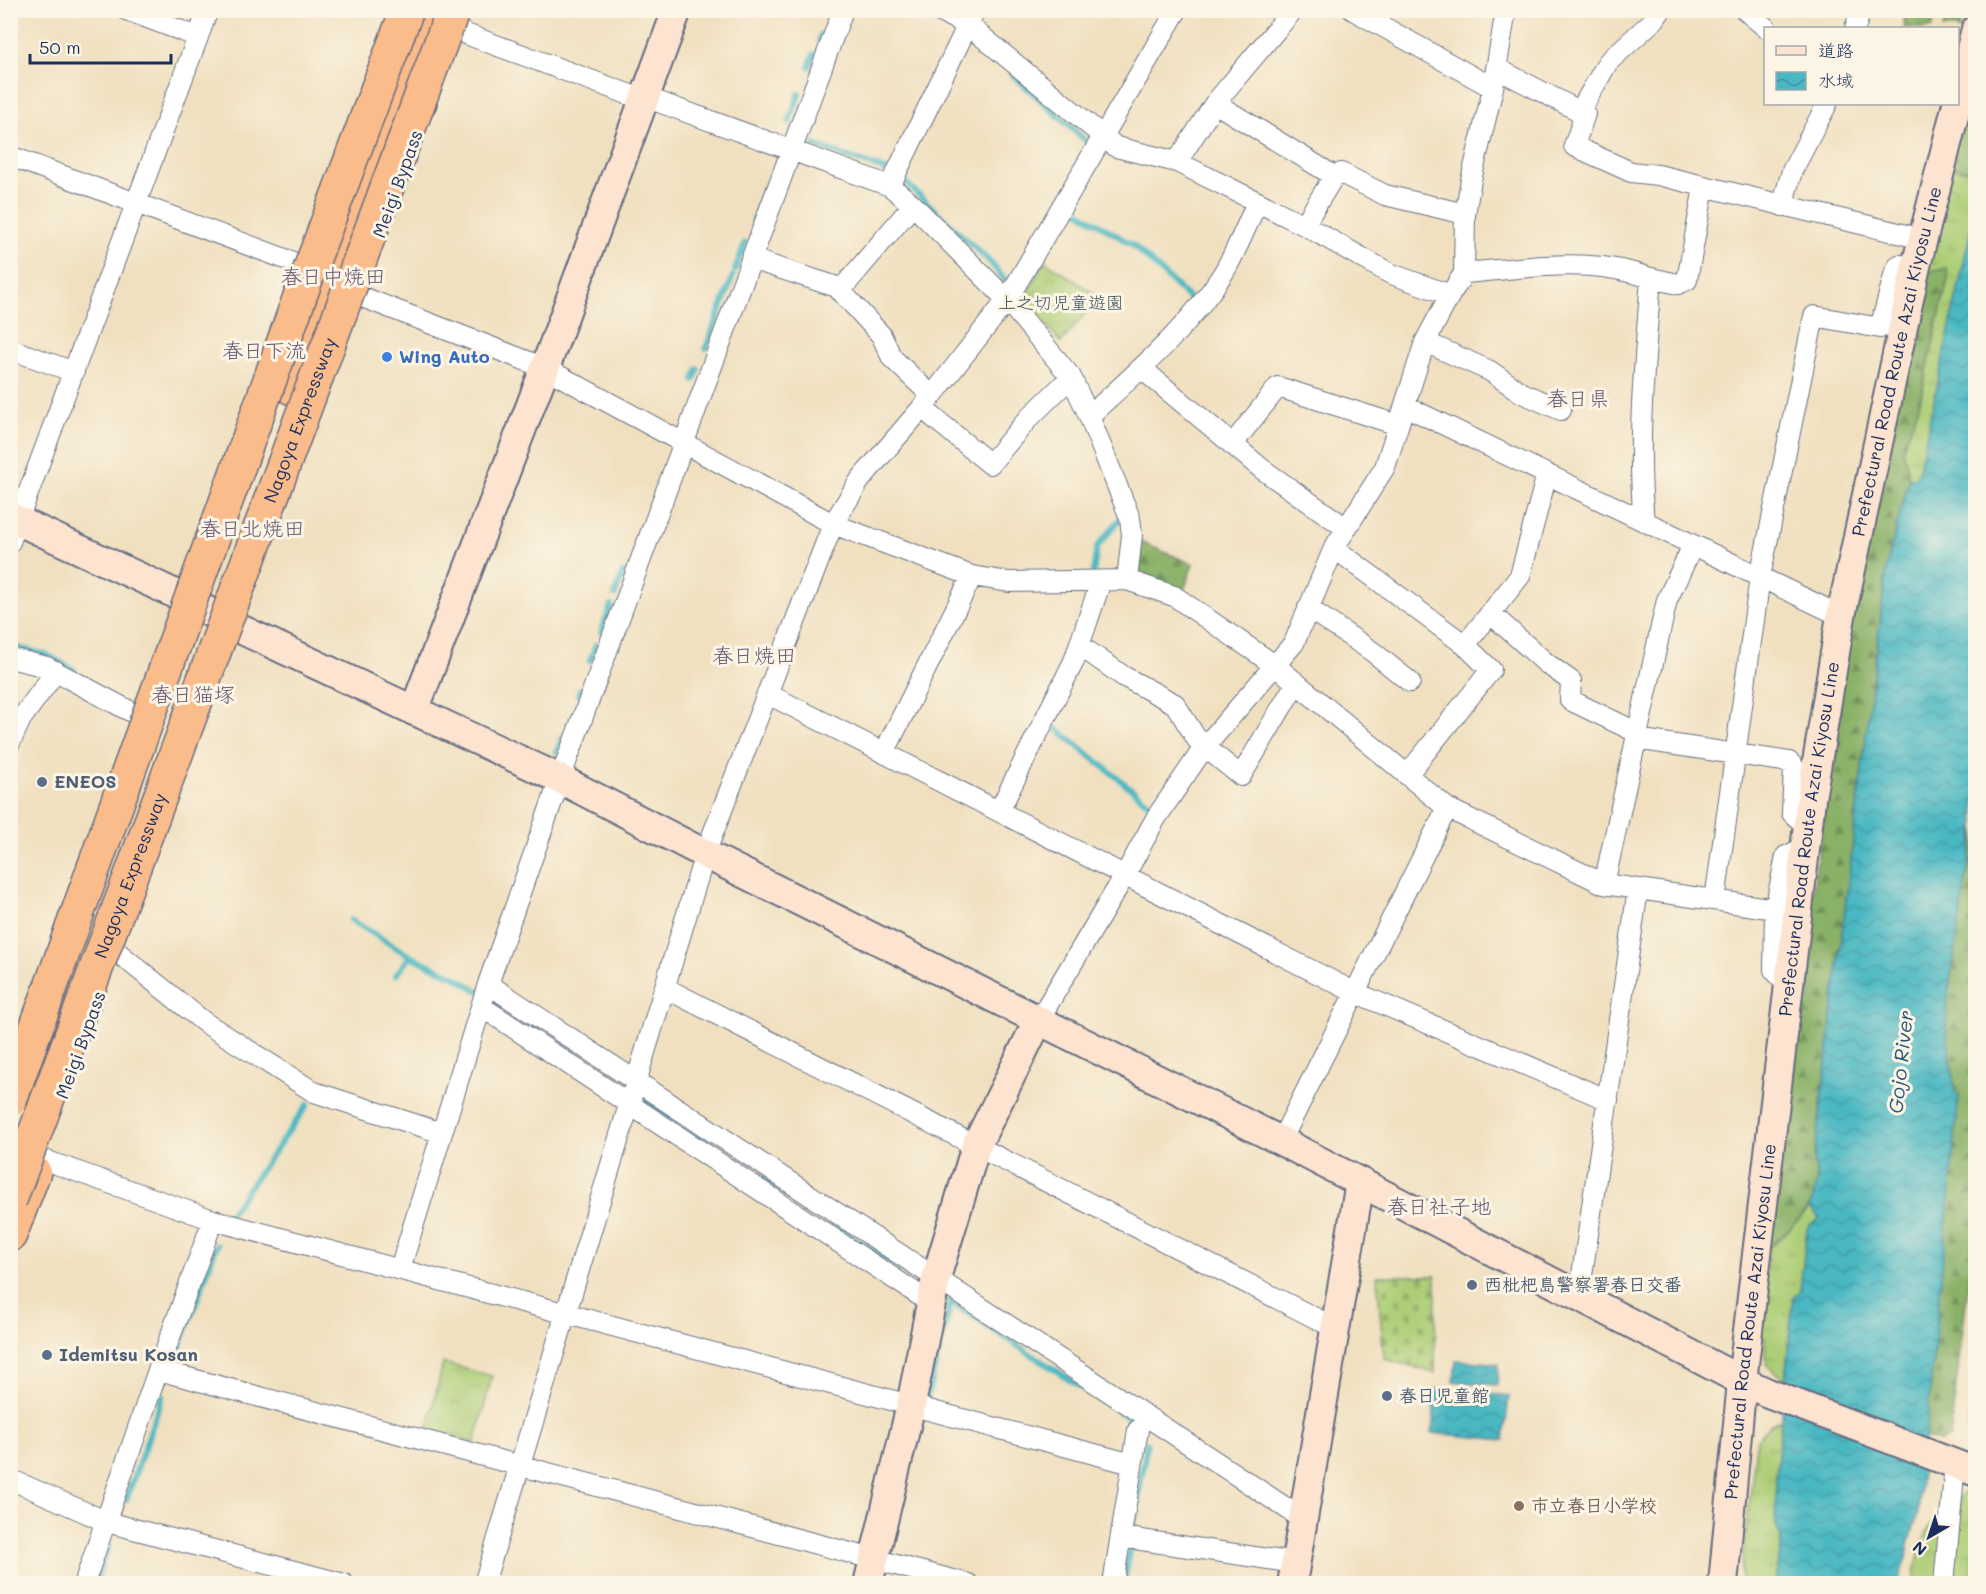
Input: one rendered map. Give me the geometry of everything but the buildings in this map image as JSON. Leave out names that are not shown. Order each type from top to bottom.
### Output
[{"type":"highway","points":[[13,1065],[141,717],[395,10]]},
{"type":"highway","points":[[25,1151],[376,155],[387,111],[406,10]]},
{"type":"highway","name":"Nagoya Expressway","points":[[10,1100],[307,277],[406,10]]},
{"type":"highway","name":"Nagoya Expressway","points":[[10,1200],[420,104],[451,15]]},
{"type":"highway","name":"Meigi Bypass","points":[[10,1235],[25,1151],[116,951],[237,627],[357,295],[451,15]]},
{"type":"street","points":[[126,10],[198,37]]},
{"type":"street","points":[[208,10],[74,372],[13,526],[184,598],[237,627],[560,779],[1360,1182],[1742,1381],[1958,1466],[1944,1584]]},
{"type":"street","points":[[414,711],[545,368],[677,10]]},
{"type":"street","points":[[400,1269],[488,984],[560,779],[843,10]]},
{"type":"street","points":[[936,10],[972,18],[1116,147],[1177,162],[1304,225],[1389,273],[1450,295]]},
{"type":"street","points":[[484,1584],[705,854],[833,524],[860,480],[927,402],[1007,300],[1177,10]]},
{"type":"street","points":[[1177,162],[1215,103],[1293,10]]},
{"type":"street","points":[[1353,10],[1492,88]]},
{"type":"street","points":[[871,1571],[911,1405],[934,1291],[976,1146],[1038,1021],[1125,875],[1156,818],[1204,748],[1294,643],[1334,548],[1385,467],[1425,342],[1464,273],[1466,214],[1471,180],[1492,88],[1506,10]]},
{"type":"street","points":[[1580,111],[1608,62],[1655,19],[1661,10]]},
{"type":"street","points":[[1745,10],[1765,27]]},
{"type":"street","points":[[1855,27],[1862,10]]},
{"type":"street","points":[[451,15],[645,99],[890,186],[913,205],[1007,300],[1071,377],[1130,518],[1132,535],[1127,580]]},
{"type":"street","points":[[890,186],[972,18]]},
{"type":"street","name":"Prefectural Road Route Azai Kiyosu Line","points":[[1959,94],[1976,29]]},
{"type":"street","points":[[1496,68],[1585,114],[1574,146],[1631,172],[1658,175],[1923,239]]},
{"type":"street","points":[[1215,103],[1334,176]]},
{"type":"street","points":[[1782,206],[1792,171],[1826,105]]},
{"type":"street","name":"Prefectural Road Route Azai Kiyosu Line","points":[[1724,1584],[1742,1381],[1807,837],[1841,616],[1916,267],[1956,105]]},
{"type":"street","points":[[10,156],[304,266]]},
{"type":"street","points":[[1304,225],[1334,176],[1341,173],[1385,195],[1466,214]]},
{"type":"street","points":[[1464,273],[1553,266],[1592,266],[1625,270],[1678,284],[1687,280],[1704,187]]},
{"type":"street","points":[[1089,416],[1141,368],[1196,311],[1223,273],[1257,202]]},
{"type":"street","points":[[840,291],[913,205]]},
{"type":"street","points":[[751,259],[837,287],[881,335],[892,358],[927,402],[990,464],[1028,419],[1071,377]]},
{"type":"street","points":[[1715,900],[1760,578],[1814,316],[1880,328],[1895,272],[1899,265],[1916,267]]},
{"type":"street","points":[[1644,521],[1640,478],[1641,409],[1651,278]]},
{"type":"street","points":[[357,295],[545,368],[833,524],[972,576],[1009,582],[1127,580],[1174,596],[1276,666],[1447,808],[1604,884],[1775,909]]},
{"type":"street","points":[[1425,342],[1490,371],[1522,393],[1561,410]]},
{"type":"street","points":[[10,349],[74,372]]},
{"type":"street","points":[[1141,368],[1262,469],[1346,528]]},
{"type":"street","points":[[1232,445],[1278,387],[1402,415],[1547,474],[1841,616]]},
{"type":"street","points":[[1465,645],[1520,576],[1547,474]]},
{"type":"street","points":[[1604,884],[1667,600],[1693,545]]},
{"type":"street","points":[[1334,548],[1465,645],[1491,670],[1407,775]]},
{"type":"street","points":[[884,753],[972,576]]},
{"type":"street","points":[[999,811],[1074,661],[1101,581]]},
{"type":"street","points":[[1308,608],[1373,652],[1410,682]]},
{"type":"street","points":[[1490,613],[1546,663],[1571,681],[1570,700],[1637,736],[1789,762],[1794,767],[1792,813],[1807,837],[1786,856],[1775,909],[1774,970],[1789,986]]},
{"type":"street","points":[[1079,645],[1123,676],[1175,705],[1204,748],[1241,776],[1296,683]]},
{"type":"street","points":[[10,658],[56,671],[141,717]]},
{"type":"street","points":[[10,743],[21,719],[56,671]]},
{"type":"street","points":[[768,694],[1354,992],[1608,1100]]},
{"type":"street","points":[[1281,1142],[1447,808]]},
{"type":"street","points":[[1579,1296],[1638,889]]},
{"type":"street","points":[[116,951],[204,1022],[314,1092],[442,1133]]},
{"type":"street","points":[[488,984],[636,1083],[934,1291]]},
{"type":"street","points":[[665,988],[1335,1328]]},
{"type":"street","points":[[482,1007],[630,1105],[1303,1519]]},
{"type":"street","points":[[25,1151],[213,1220],[1132,1464]]},
{"type":"street","points":[[1121,1537],[1294,1573],[1360,1182]]},
{"type":"street","points":[[84,1584],[213,1220]]},
{"type":"street","points":[[158,1370],[520,1465],[871,1571],[968,1584]]},
{"type":"street","points":[[1113,1584],[1138,1430]]},
{"type":"street","points":[[10,1479],[107,1522],[344,1584]]},
{"type":"green space","points":[[1906,11],[1937,11],[1932,27],[1904,27]]},
{"type":"green space","points":[[1948,11],[1963,11],[1959,28],[1943,27]]},
{"type":"green space","points":[[1975,68],[1975,172],[1950,167]]},
{"type":"green space","points":[[1950,167],[1975,172],[1972,185],[1975,187],[1975,211],[1918,474],[1913,479],[1909,478],[1902,450],[1918,409],[1948,278],[1947,268],[1925,276]]},
{"type":"green space","name":"上之切児童遊園","points":[[1045,261],[1099,297],[1061,343],[1024,298]]},
{"type":"green space","points":[[1947,268],[1948,278],[1918,409],[1902,450],[1909,478],[1887,565],[1814,1163],[1816,1190],[1814,1198],[1800,1218],[1768,1247],[1774,1182],[1849,620],[1925,276],[1934,270]]},
{"type":"green space","points":[[1138,541],[1193,564],[1183,593],[1135,575]]},
{"type":"green space","points":[[1975,825],[1975,1229],[1950,1436],[1940,1442],[1925,1436],[1959,1095],[1955,1094],[1946,1026],[1948,992]]},
{"type":"green space","points":[[1810,1208],[1819,1218],[1818,1222],[1807,1229],[1800,1290],[1793,1298],[1785,1379],[1769,1367],[1765,1358],[1765,1338],[1759,1336],[1768,1247],[1778,1241]]},
{"type":"green space","points":[[1377,1276],[1436,1276],[1435,1373],[1384,1359]]},
{"type":"green space","points":[[443,1363],[492,1376],[475,1443],[427,1430]]},
{"type":"green space","points":[[1975,1364],[1976,1456],[1968,1433]]},
{"type":"green space","points":[[1781,1420],[1776,1478],[1776,1526],[1782,1539],[1776,1583],[1740,1584],[1756,1445],[1765,1429]]},
{"type":"green space","points":[[1975,1491],[1976,1537],[1971,1583],[1952,1584],[1960,1497],[1965,1492]]},
{"type":"green space","points":[[1940,1513],[1947,1513],[1941,1583],[1913,1584],[1925,1537]]},
{"type":"water","name":"Gojo River","points":[[1975,211],[1975,825],[1948,992],[1946,1026],[1955,1094],[1959,1094],[1918,1512],[1899,1583],[1776,1583],[1782,1539],[1776,1526],[1776,1478],[1793,1298],[1800,1290],[1807,1229],[1819,1218],[1810,1208],[1818,1178],[1814,1163],[1887,565],[1909,478],[1913,479],[1918,474]]},
{"type":"water","points":[[1456,1360],[1499,1364],[1497,1385],[1454,1381]]},
{"type":"water","points":[[1436,1389],[1509,1396],[1504,1440],[1432,1433]]},
{"type":"waterway","points":[[918,10],[934,18]]},
{"type":"waterway","points":[[819,40],[821,34]]},
{"type":"waterway","points":[[809,67],[814,54]]},
{"type":"waterway","points":[[1013,75],[1086,141]]},
{"type":"waterway","points":[[789,122],[799,94]]},
{"type":"waterway","points":[[814,145],[886,170]]},
{"type":"waterway","points":[[905,182],[989,261],[1005,280]]},
{"type":"waterway","points":[[754,219],[766,187]]},
{"type":"waterway","points":[[1078,211],[1134,246],[1193,302]]},
{"type":"waterway","points":[[735,270],[745,243]]},
{"type":"waterway","points":[[706,348],[733,276]]},
{"type":"waterway","points":[[694,380],[698,369]]},
{"type":"waterway","points":[[1093,573],[1097,547],[1121,518]]},
{"type":"waterway","points":[[615,595],[623,572]]},
{"type":"waterway","points":[[601,632],[611,606]]},
{"type":"waterway","points":[[590,661],[596,644]]},
{"type":"waterway","points":[[10,646],[47,655],[74,670]]},
{"type":"waterway","points":[[578,695],[580,689]]},
{"type":"waterway","points":[[1052,725],[1150,804]]},
{"type":"waterway","points":[[557,752],[562,737]]},
{"type":"waterway","points":[[351,920],[410,956],[454,976],[478,991]]},
{"type":"waterway","points":[[396,975],[410,956]]},
{"type":"waterway","points":[[490,998],[627,1089]]},
{"type":"waterway","points":[[642,1099],[924,1284]]},
{"type":"waterway","points":[[230,1214],[308,1104]]},
{"type":"waterway","points":[[177,1355],[217,1245]]},
{"type":"waterway","points":[[947,1300],[1140,1425]]},
{"type":"waterway","points":[[927,1398],[951,1302]]},
{"type":"waterway","points":[[126,1500],[163,1395]]},
{"type":"waterway","points":[[1132,1534],[1147,1443]]},
{"type":"waterway","points":[[95,1584],[109,1545]]},
{"type":"waterway","points":[[1124,1584],[1129,1551]]},
{"type":"place","name":"Wing Auto","points":[[387,357]]},
{"type":"place","name":"ENEOS","points":[[42,782]]},
{"type":"place","name":"西枇杷島警察署春日交番","points":[[1472,1285]]},
{"type":"place","name":"Idemitsu Kosan","points":[[47,1355]]},
{"type":"place","name":"春日児童館","points":[[1387,1396]]},
{"type":"place","name":"市立春日小学校","points":[[1519,1506]]},
{"type":"district","name":"春日中焼田","points":[[333,277]]},
{"type":"district","name":"春日下流","points":[[264,351]]},
{"type":"district","name":"春日県","points":[[1578,399]]},
{"type":"district","name":"春日北焼田","points":[[252,529]]},
{"type":"district","name":"春日焼田","points":[[754,656]]},
{"type":"district","name":"春日猫塚","points":[[193,695]]},
{"type":"district","name":"春日社子地","points":[[1439,1207]]}]
